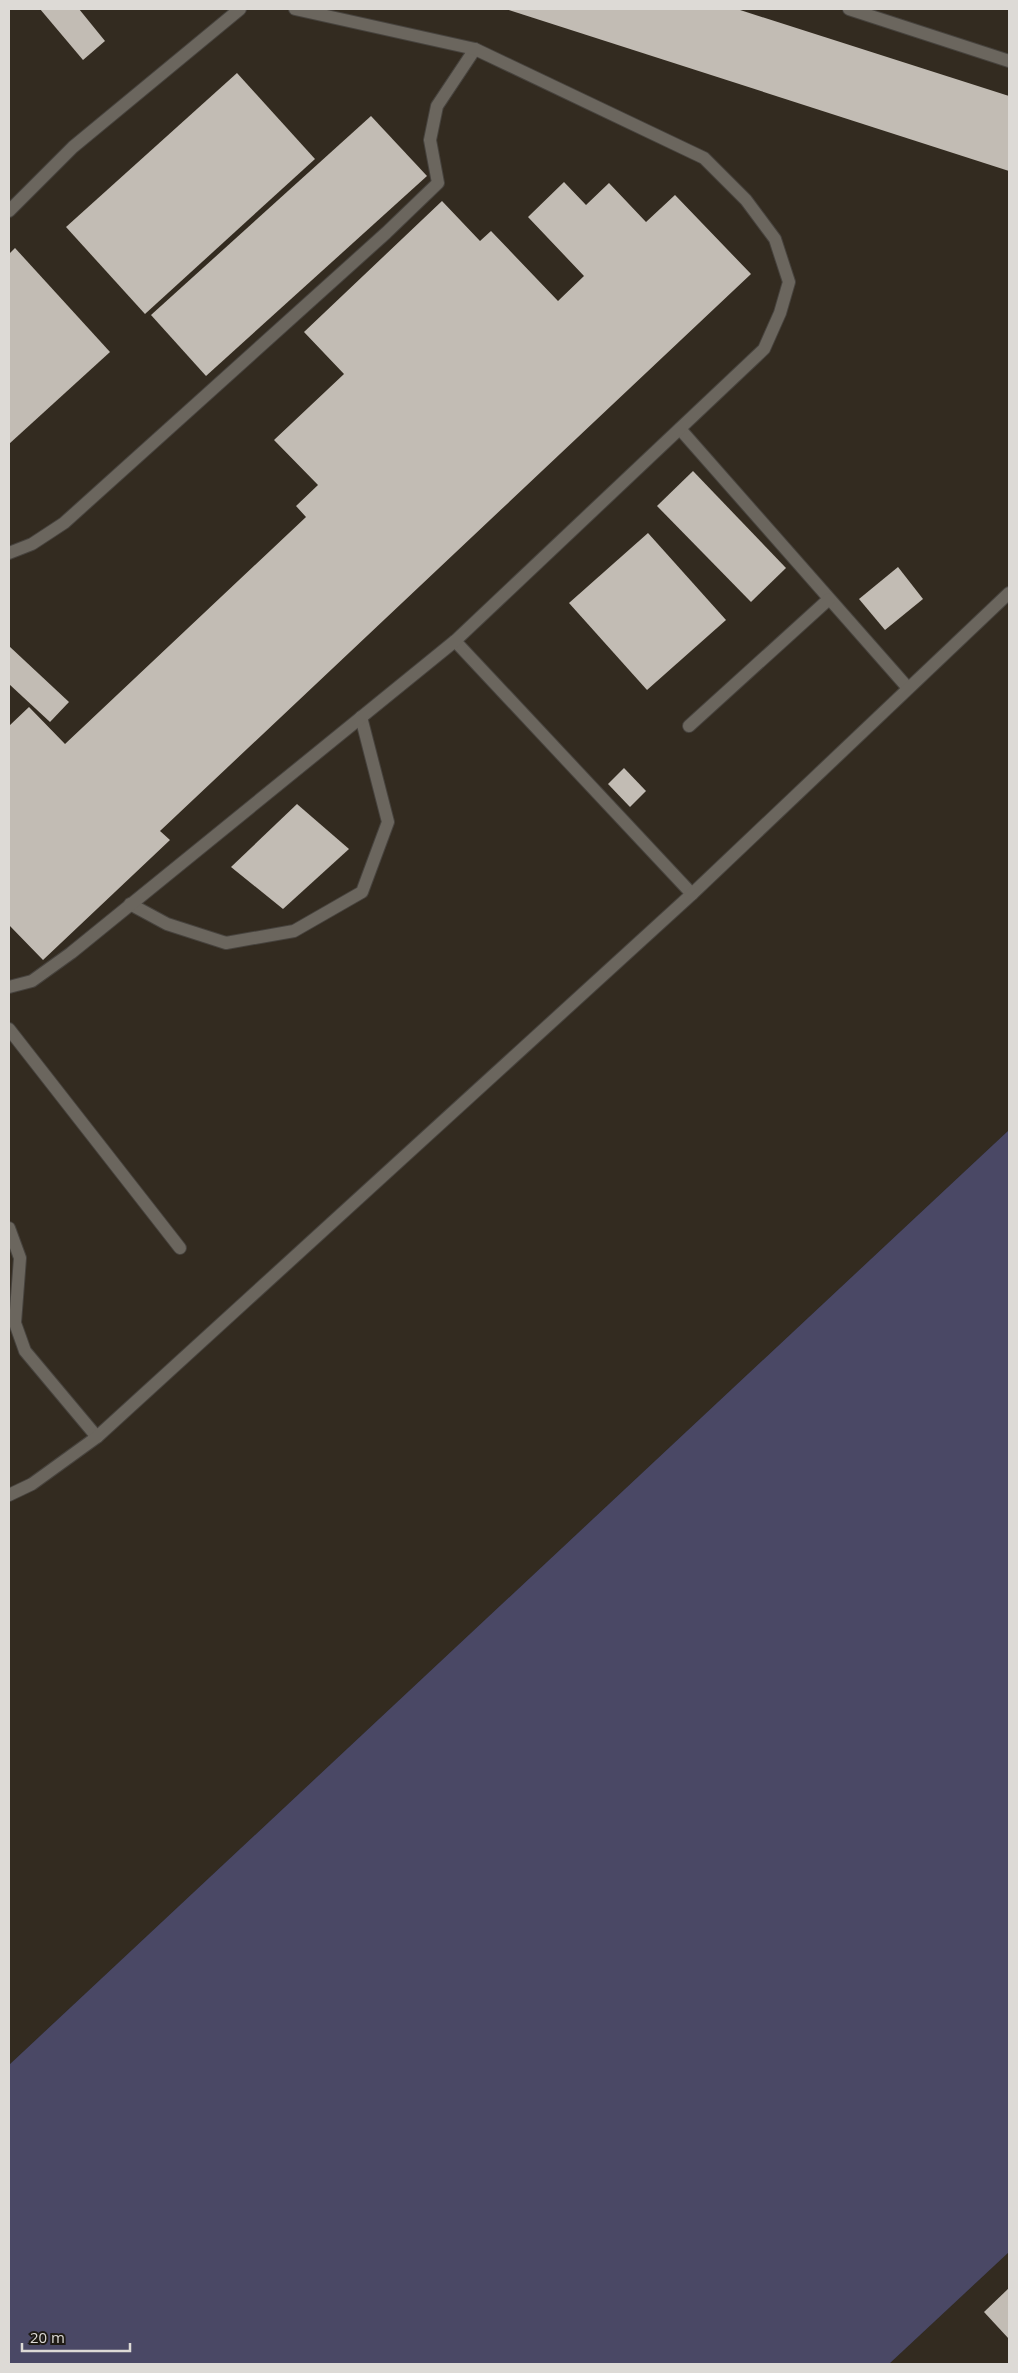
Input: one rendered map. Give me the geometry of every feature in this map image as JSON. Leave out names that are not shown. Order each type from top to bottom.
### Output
[{"type":"lane","points":[[9,211],[73,146],[240,9]]},
{"type":"lane","points":[[9,987],[32,981],[72,952],[455,642],[764,349],[780,313],[789,282],[775,239],[746,200],[704,158],[475,49],[295,9]]},
{"type":"lane","points":[[849,9],[1009,61]]},
{"type":"lane","points":[[9,553],[32,544],[64,523],[379,240],[438,183],[430,140],[437,106],[475,49]]},
{"type":"lane","points":[[680,429],[908,688]]},
{"type":"lane","points":[[9,1494],[32,1484],[97,1437],[692,894],[1009,594]]},
{"type":"lane","points":[[689,726],[829,599]]},
{"type":"lane","points":[[455,642],[692,894]]},
{"type":"lane","points":[[130,904],[167,924],[226,943],[294,930],[362,892],[388,822],[361,717]]},
{"type":"lane","points":[[9,1029],[180,1248]]},
{"type":"lane","points":[[9,1228],[20,1258],[15,1322],[25,1350],[97,1437]]},
{"type":"shaded area","points":[[9,9],[1009,9],[1009,1130],[9,2065]]},
{"type":"shaded area","points":[[1009,1130],[1009,2252],[889,2364],[9,2364],[9,2065]]},
{"type":"shaded area","points":[[1009,2252],[1009,2364],[889,2364]]},
{"type":"building","points":[[40,9],[79,9],[105,41],[83,60]]},
{"type":"building","points":[[506,9],[737,9],[1009,96],[1009,171]]},
{"type":"building","points":[[237,73],[315,159],[145,314],[66,227]]},
{"type":"building","points":[[371,116],[427,176],[206,376],[151,315]]},
{"type":"building","points":[[564,182],[586,205],[609,183],[646,222],[675,195],[751,274],[160,831],[170,840],[43,960],[9,925],[9,726],[29,707],[65,744],[306,517],[296,506],[318,485],[274,440],[344,374],[304,332],[442,201],[480,241],[491,231],[558,301],[584,276],[528,217]]},
{"type":"building","points":[[15,248],[110,352],[9,444],[9,254]]},
{"type":"building","points":[[693,471],[786,568],[751,602],[657,506]]},
{"type":"building","points":[[648,533],[726,620],[647,690],[569,603]]},
{"type":"building","points":[[898,567],[923,599],[885,630],[859,599]]},
{"type":"building","points":[[9,646],[69,702],[50,722],[9,684]]},
{"type":"building","points":[[624,768],[646,791],[630,807],[608,784]]},
{"type":"building","points":[[297,804],[349,849],[283,909],[231,867]]},
{"type":"building","points":[[1009,2288],[1009,2339],[984,2312]]}]
